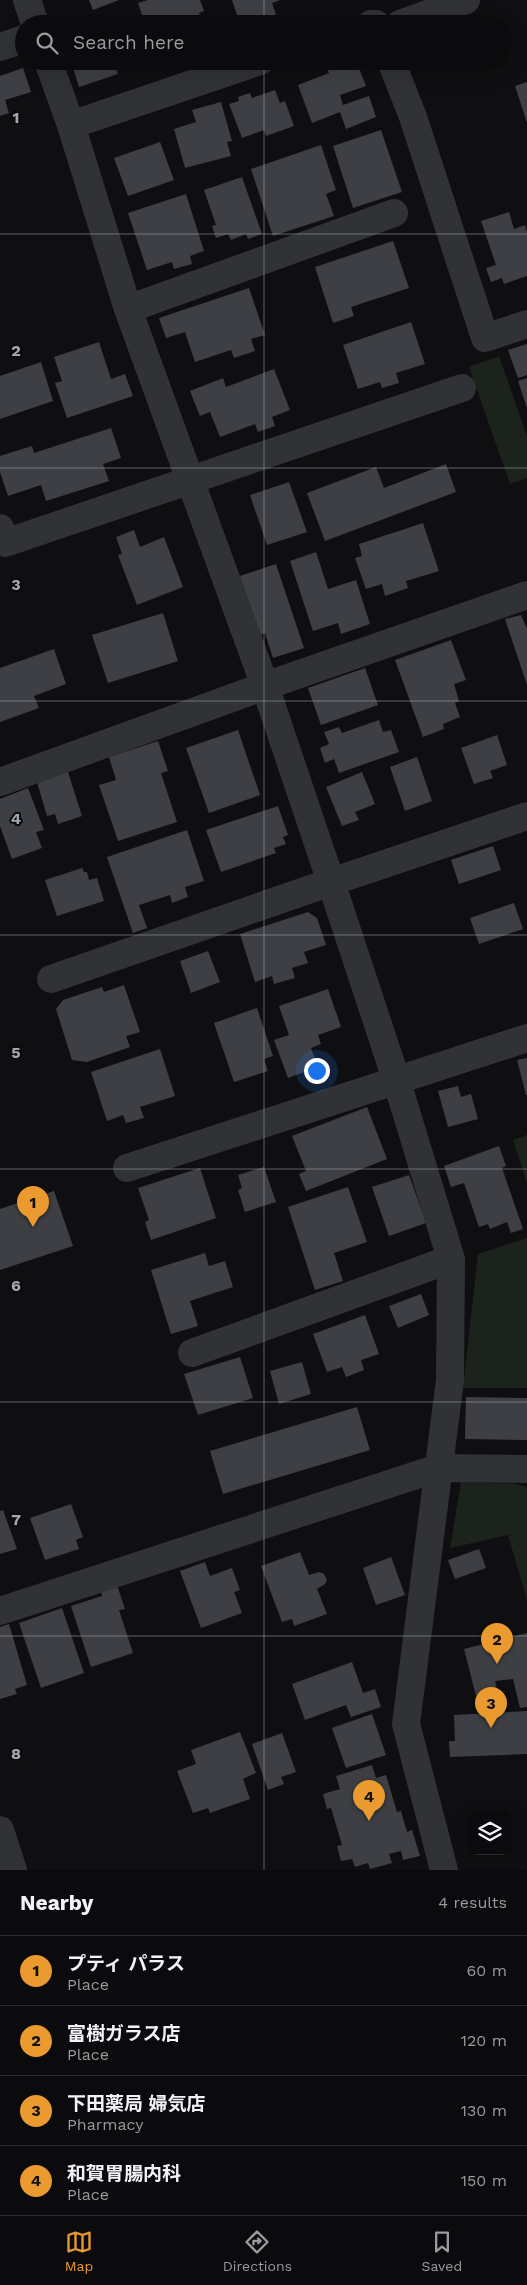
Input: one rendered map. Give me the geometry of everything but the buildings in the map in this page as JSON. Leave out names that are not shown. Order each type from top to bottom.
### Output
[{"type":"street","points":[[27,0],[32,15]]},
{"type":"street","points":[[425,15],[466,0]]},
{"type":"street","points":[[0,47],[15,42]]},
{"type":"street","points":[[51,70],[71,125],[128,309],[265,686],[331,882],[397,1082],[451,1259],[450,1380],[406,1724],[444,1870]]},
{"type":"street","points":[[71,125],[233,70]]},
{"type":"street","points":[[395,70],[413,117],[485,338],[527,324]]},
{"type":"street","points":[[128,309],[394,213]]},
{"type":"street","points":[[0,528],[5,542],[462,388]]},
{"type":"street","points":[[0,782],[265,686],[527,595]]},
{"type":"street","points":[[51,979],[527,816]]},
{"type":"street","points":[[127,1168],[397,1082],[527,1038]]},
{"type":"street","points":[[192,1353],[451,1259]]},
{"type":"street","points":[[0,1611],[438,1468],[527,1469]]},
{"type":"street","points":[[0,1830],[13,1870]]},
{"type":"shaded area","points":[[499,356],[527,436],[527,478],[510,484],[469,367]]},
{"type":"shaded area","points":[[527,1135],[527,1183],[513,1140]]},
{"type":"shaded area","points":[[527,1238],[527,1388],[463,1388],[478,1254]]},
{"type":"shaded area","points":[[461,1482],[515,1484],[527,1487],[527,1600],[508,1535],[450,1548]]},
{"type":"place","name":"プティ パラス","points":[[33,1227]]},
{"type":"place","name":"富樹ガラス店","points":[[497,1664]]},
{"type":"place","name":"下田薬局 婦気店","points":[[491,1728]]},
{"type":"place","name":"和賀胃腸内科","points":[[369,1821]]}]
